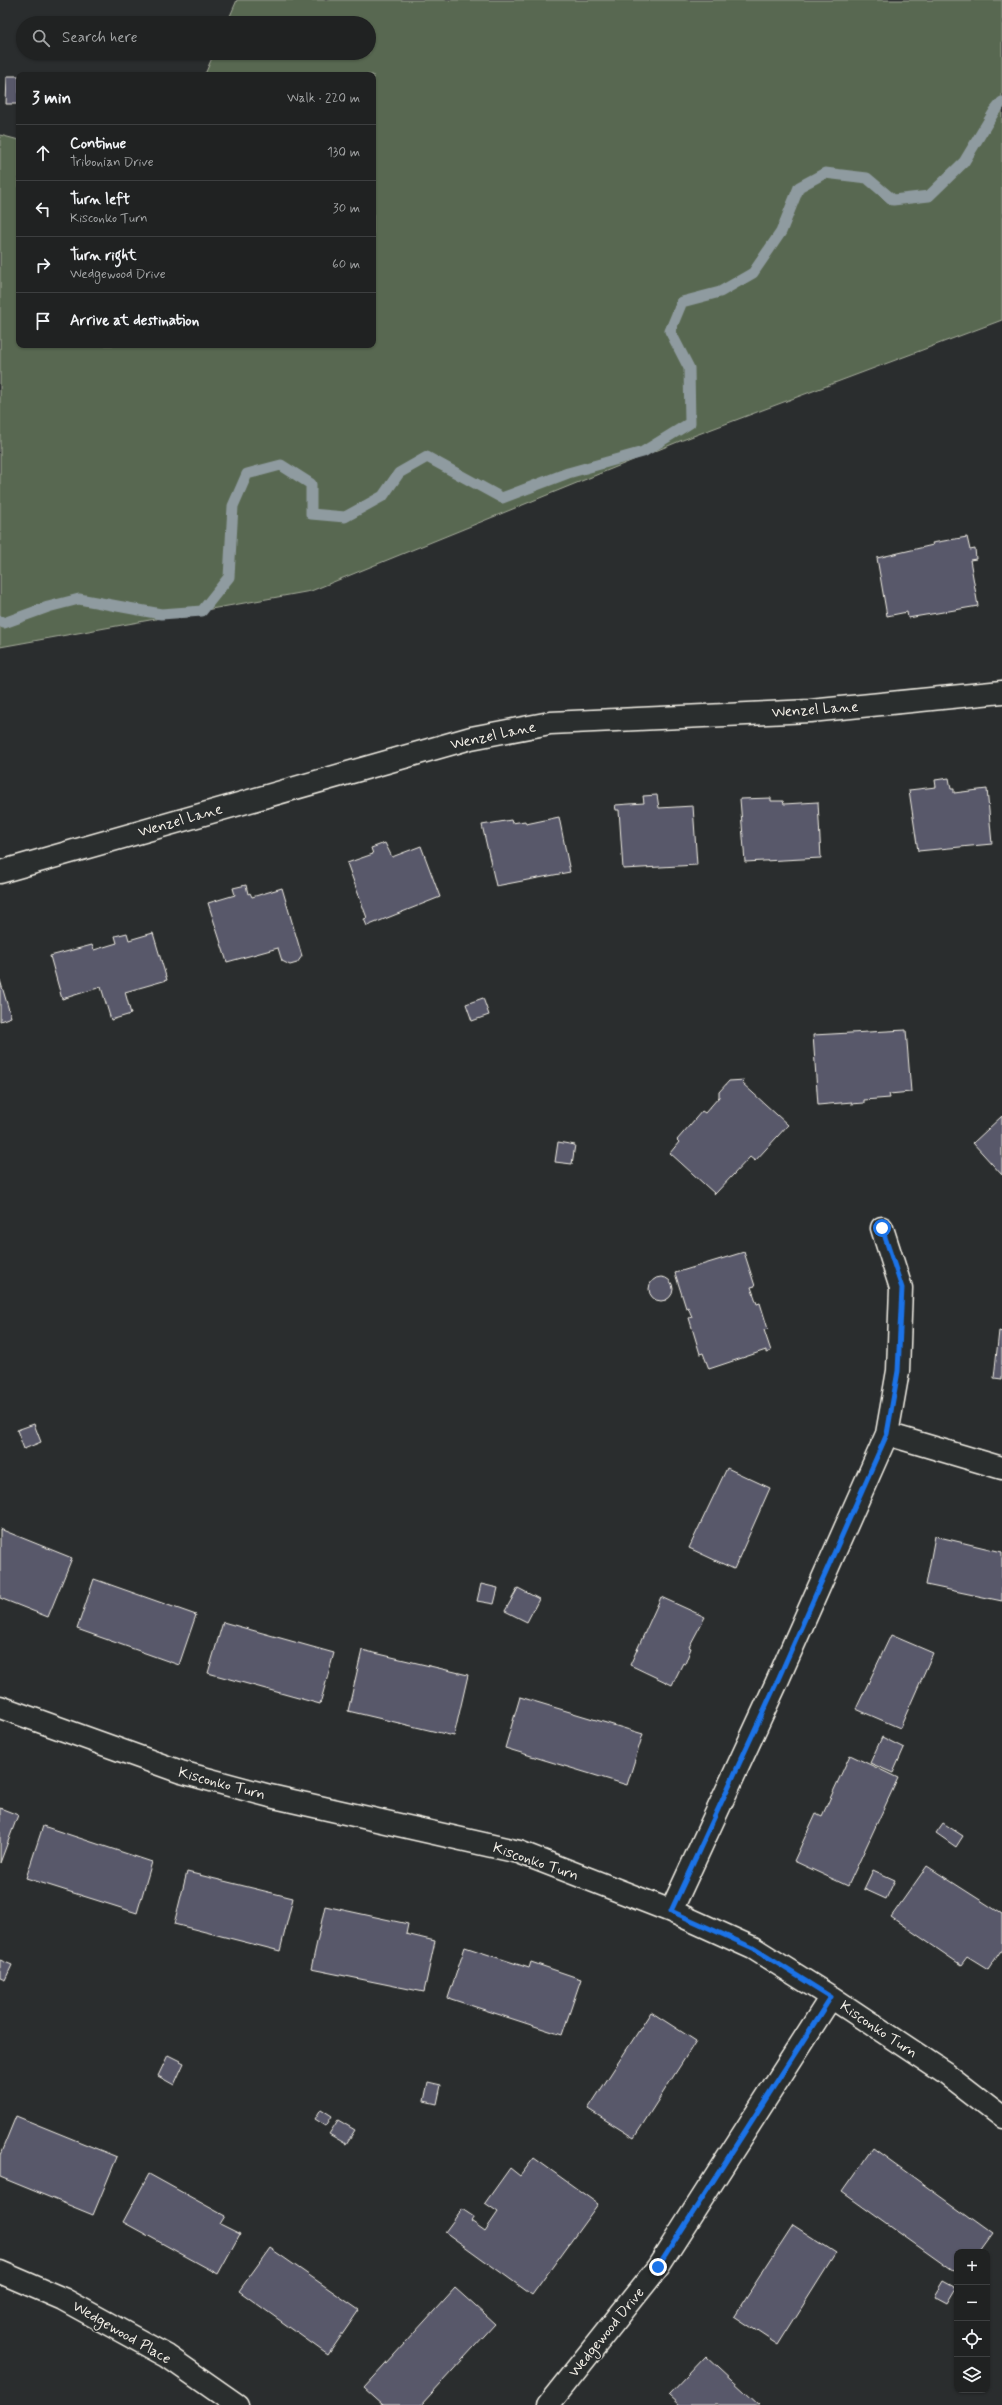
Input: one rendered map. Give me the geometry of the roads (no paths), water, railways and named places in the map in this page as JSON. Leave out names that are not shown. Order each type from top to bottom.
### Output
[{"type":"street","name":"Wenzel Lane","points":[[0,872],[463,740],[550,723],[810,711],[1002,692]]},
{"type":"street","points":[[671,1911],[776,1684],[887,1434],[898,1371],[902,1288],[882,1228]]},
{"type":"street","points":[[887,1434],[1002,1468]]},
{"type":"street","name":"Kisconko Turn","points":[[0,1707],[181,1772],[270,1796],[519,1852],[671,1911],[753,1948],[831,1997],[945,2073],[1002,2116]]},
{"type":"street","name":"Wedgewood Drive","points":[[548,2405],[658,2267],[831,1997]]},
{"type":"street","name":"Wedgewood Place","points":[[0,2272],[63,2299],[167,2356],[237,2405]]},
{"type":"waterway","points":[[0,621],[4,623],[48,607],[79,599],[161,614],[202,611],[229,577],[233,506],[247,474],[281,465],[311,484],[311,514],[345,517],[383,496],[399,473],[427,457],[502,498],[568,473],[643,452],[690,423],[689,368],[670,331],[682,302],[720,292],[753,273],[781,232],[799,187],[825,173],[867,178],[893,200],[929,196],[964,162],[994,112],[1002,102]]}]
